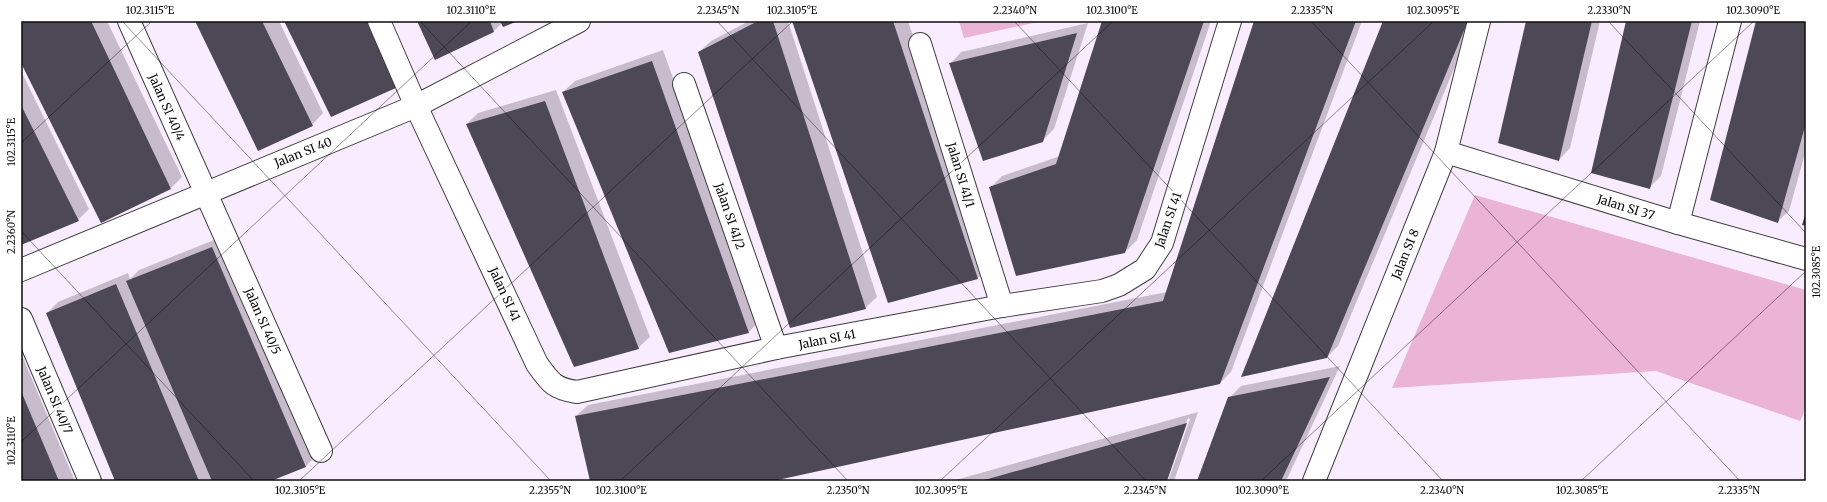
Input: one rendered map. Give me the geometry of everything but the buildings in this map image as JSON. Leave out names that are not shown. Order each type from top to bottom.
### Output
[{"type":"street","name":"Jalan SI 40/4","points":[[129,21],[205,192]]},
{"type":"street","name":"Jalan SI 41","points":[[379,21],[416,106],[538,364],[548,380],[562,390],[577,392],[776,348],[1002,306],[1102,290],[1119,285],[1146,269],[1162,243],[1230,21]]},
{"type":"street","name":"Jalan SI 40","points":[[21,270],[205,192],[416,106],[579,21]]},
{"type":"street","name":"Jalan SI 8","points":[[1314,481],[1446,152],[1479,21]]},
{"type":"street","points":[[1678,223],[1730,21]]},
{"type":"street","name":"Jalan SI 41/1","points":[[920,44],[1002,306]]},
{"type":"street","name":"Jalan SI 41/2","points":[[684,84],[776,348]]},
{"type":"street","name":"Jalan SI 37","points":[[1446,152],[1678,223],[1806,259]]},
{"type":"street","name":"Jalan SI 40/5","points":[[205,192],[321,451]]},
{"type":"street","name":"Jalan SI 40/7","points":[[21,319],[90,481]]},
{"type":"shaded area","points":[[959,21],[1042,21],[964,38]]},
{"type":"shaded area","points":[[1475,195],[1806,290],[1806,408],[1800,421],[1656,371],[1392,388]]}]
